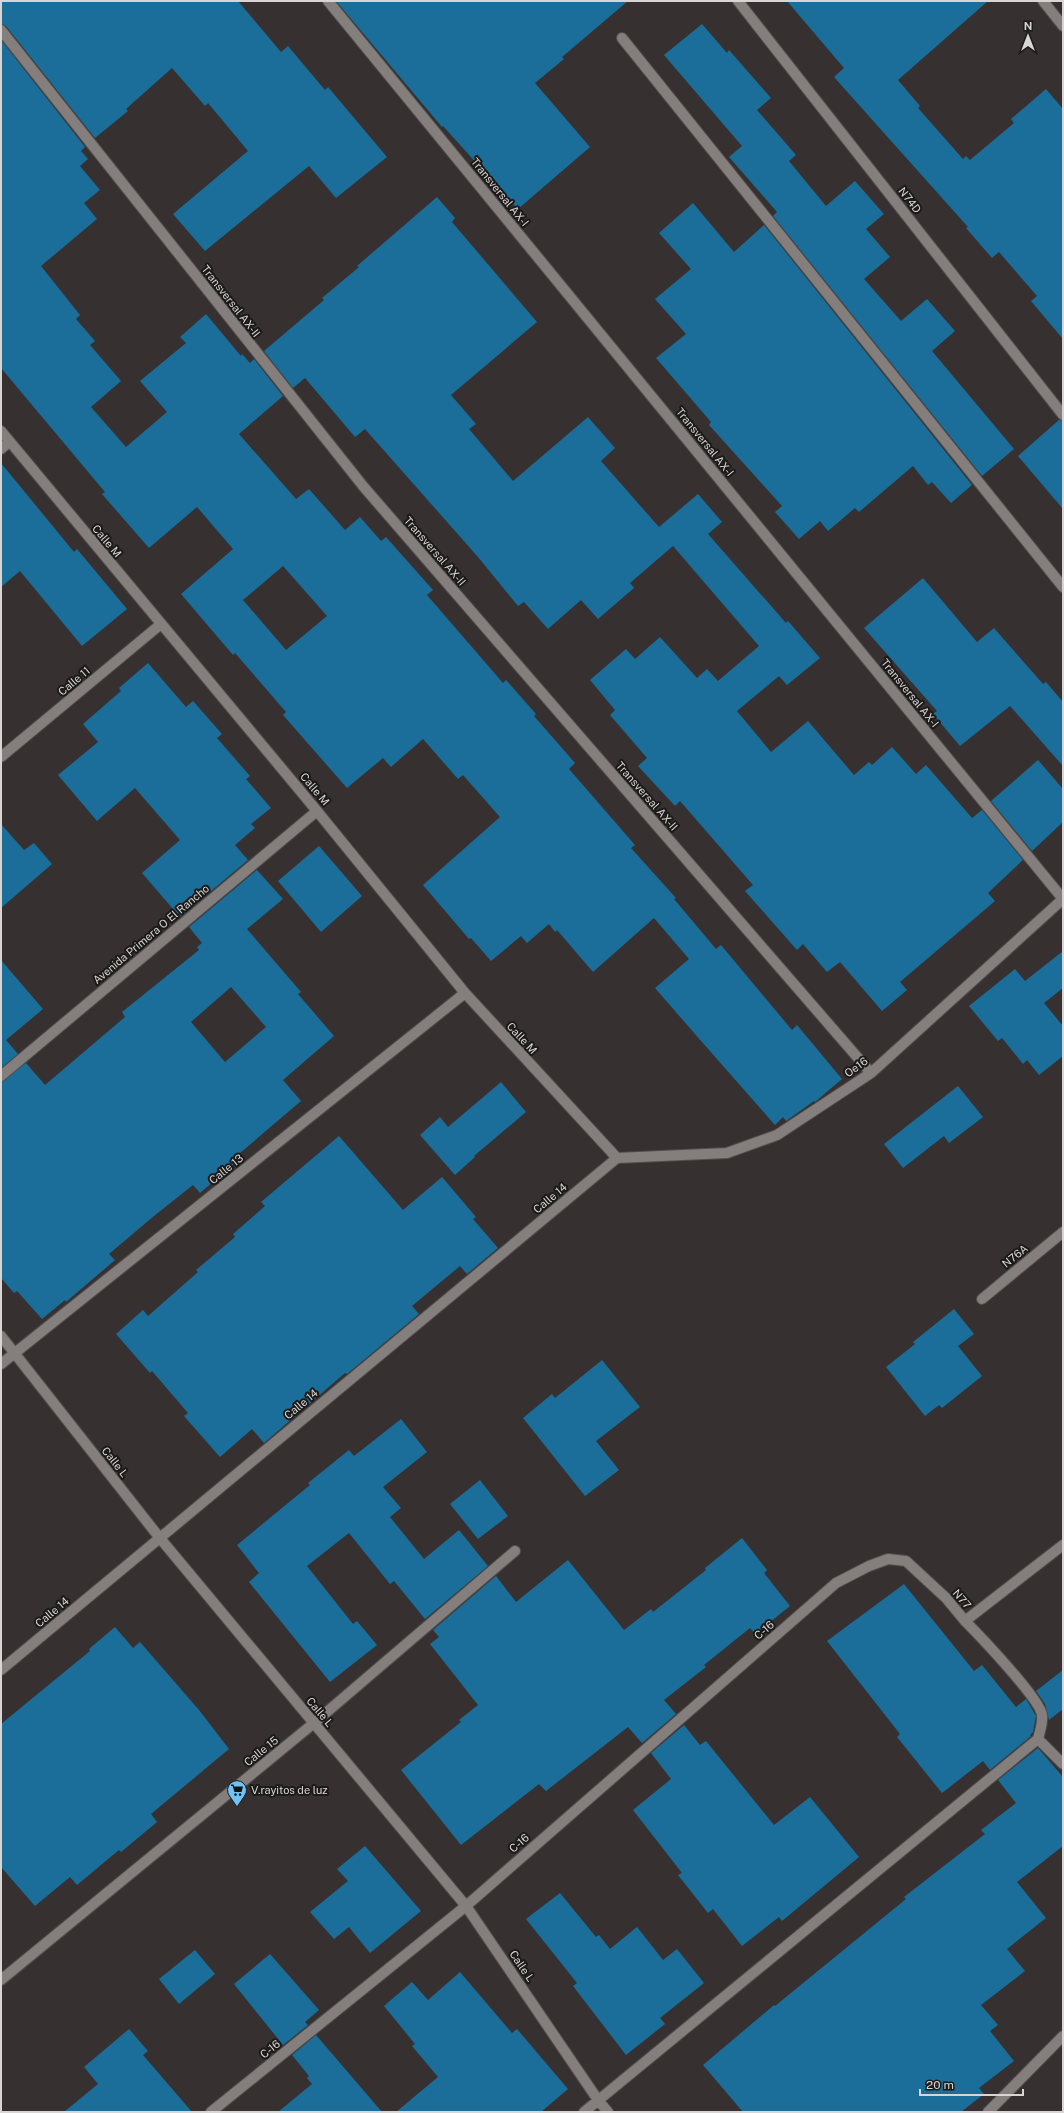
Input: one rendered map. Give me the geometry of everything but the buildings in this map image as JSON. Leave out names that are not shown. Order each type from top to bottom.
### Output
[{"type":"street","name":"Transversal AX-I","points":[[328,1],[1063,899]]},
{"type":"street","name":"N74D","points":[[738,1],[1063,414]]},
{"type":"street","points":[[1043,1],[1063,26]]},
{"type":"street","name":"Transversal AX-II","points":[[1,30],[363,486],[871,1073]]},
{"type":"street","points":[[622,38],[1063,588]]},
{"type":"street","name":"Calle M","points":[[1,431],[317,811],[465,993],[617,1158]]},
{"type":"street","points":[[1,449],[9,442]]},
{"type":"street","name":"Calle 11","points":[[1,757],[161,624]]},
{"type":"street","name":"Avenida Primera O El Rancho","points":[[1,1076],[317,811]]},
{"type":"street","name":"Oe16","points":[[617,1158],[727,1154],[777,1135],[871,1073],[1063,899]]},
{"type":"street","name":"Calle 13","points":[[1,1364],[465,993]]},
{"type":"street","name":"Calle 14","points":[[1,1670],[159,1537],[617,1158]]},
{"type":"street","name":"N76A","points":[[982,1299],[1063,1232]]},
{"type":"street","name":"Calle L","points":[[1,1336],[159,1537],[466,1906],[598,2100],[608,2112]]},
{"type":"street","name":"N77","points":[[836,1583],[869,1566],[888,1559],[906,1561],[946,1598],[965,1620],[1063,1545]]},
{"type":"street","name":"Calle 15","points":[[1,1980],[314,1723],[515,1551]]},
{"type":"street","name":"C-16","points":[[211,2112],[466,1906],[836,1583]]},
{"type":"street","points":[[584,2112],[1038,1739],[1042,1714],[1035,1700],[990,1646],[965,1620]]},
{"type":"street","points":[[1038,1739],[1063,1764]]},
{"type":"street","points":[[988,2112],[1063,2036]]},
{"type":"place","name":"V.rayitos de luz","points":[[237,1807]]}]
